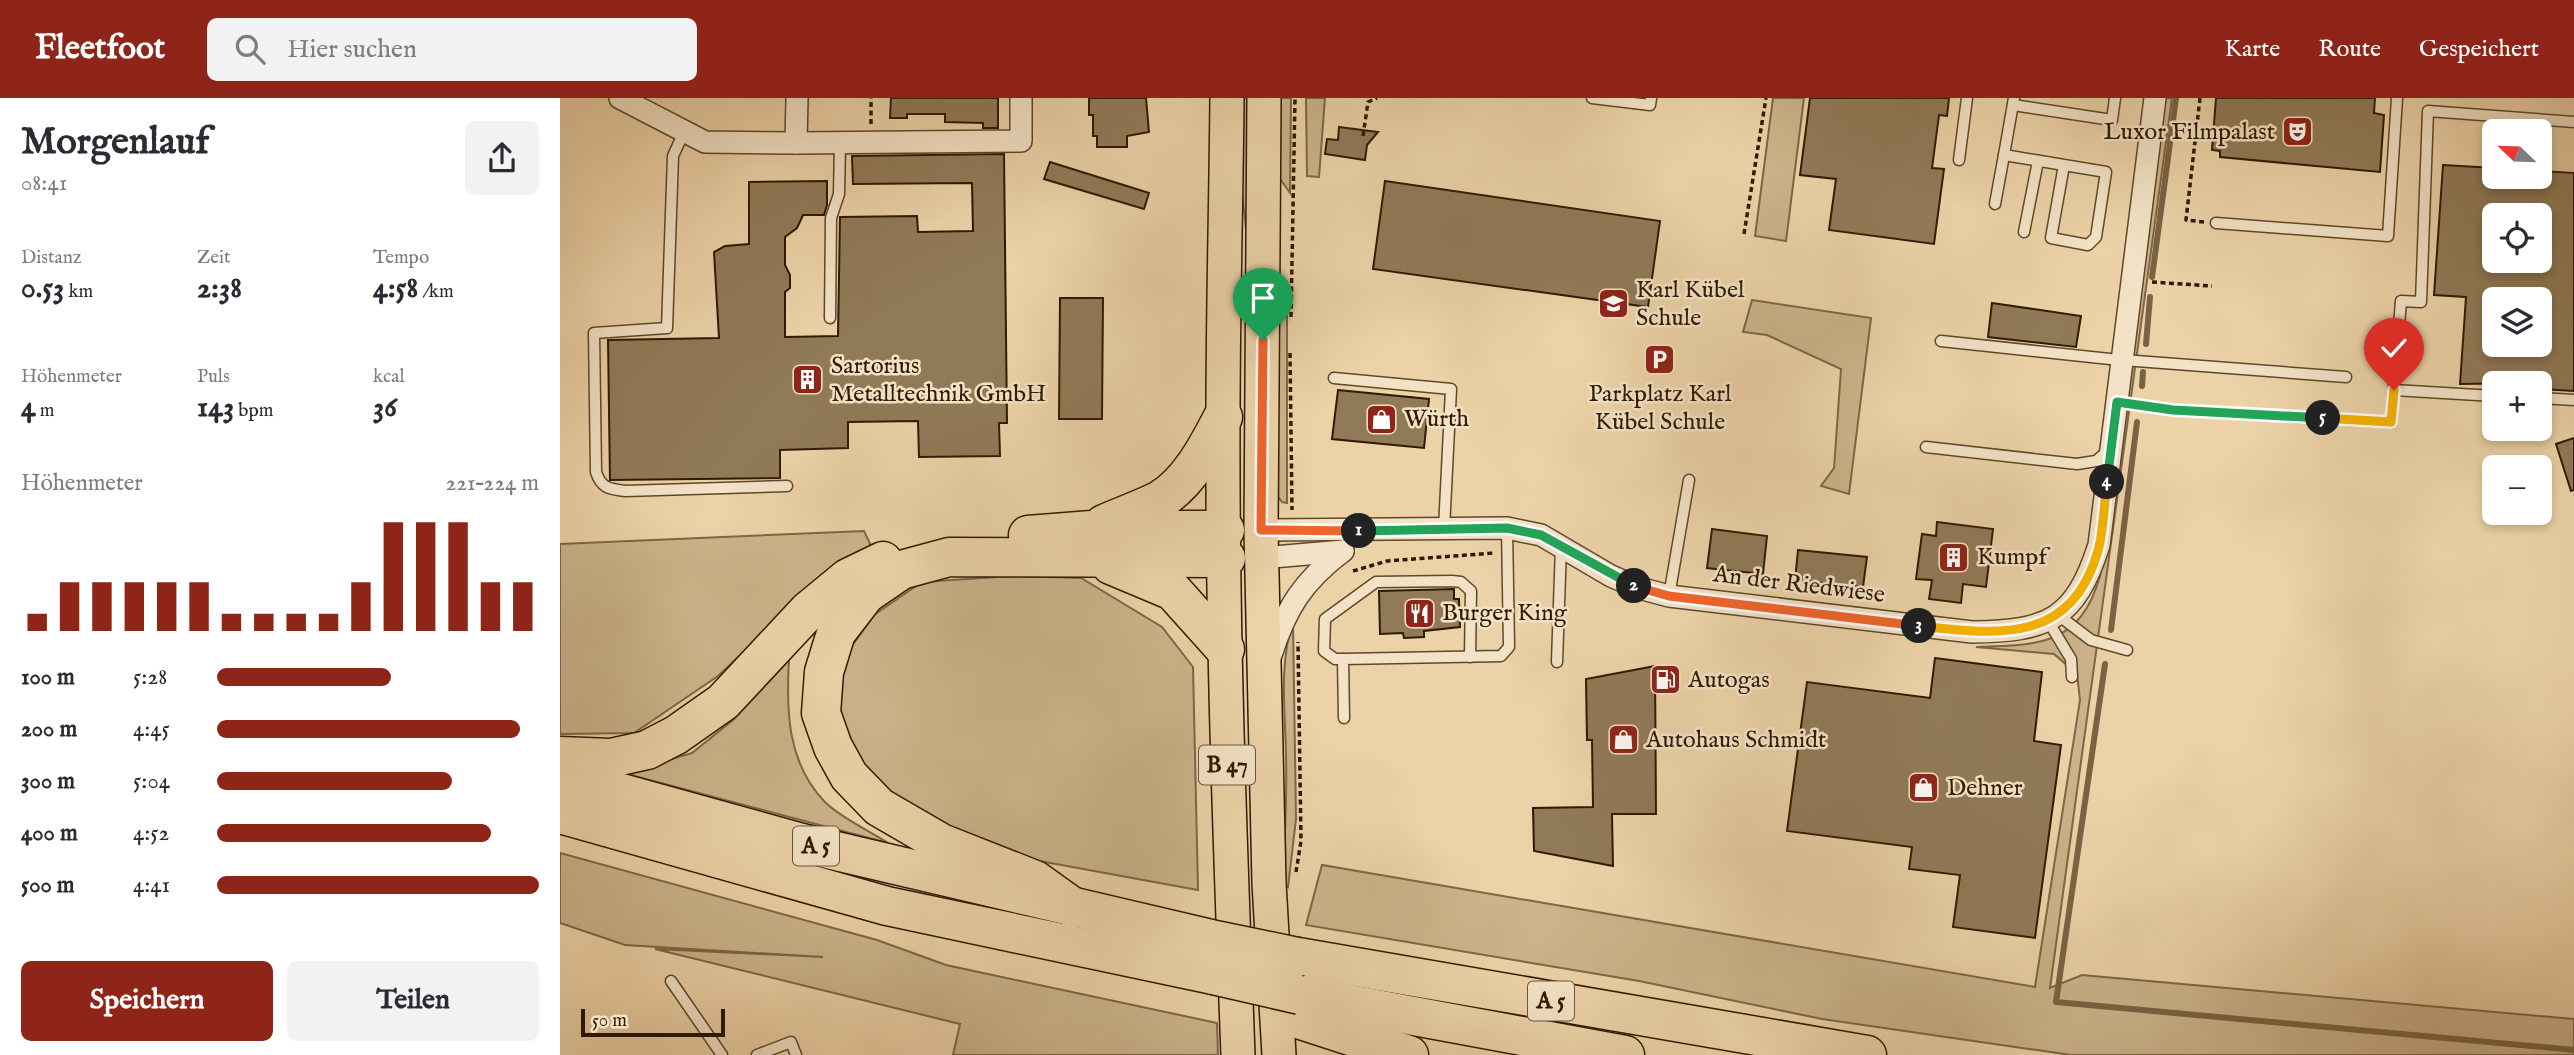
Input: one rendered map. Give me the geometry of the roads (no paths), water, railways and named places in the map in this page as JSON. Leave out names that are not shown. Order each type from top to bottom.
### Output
[{"type":"highway","points":[[1074,908],[1035,880],[941,843],[879,807],[849,776],[833,747],[821,713],[824,672],[836,633],[866,594],[901,570],[949,557],[1089,544],[1177,486],[1210,441],[1223,417]]},
{"type":"highway","points":[[1089,544],[1131,571],[1173,591],[1225,649]]},
{"type":"highway","points":[[560,756],[611,758],[647,750],[676,735],[723,702],[808,611],[848,578],[892,557],[938,545],[1243,544]]},
{"type":"highway","name":"A 5","points":[[560,776],[802,843],[1074,908],[1213,970]]},
{"type":"highway","name":"A 5","points":[[560,814],[887,906],[1128,958],[1165,984],[1213,970],[1298,957],[1867,1055]]},
{"type":"highway","points":[[1213,970],[1409,1055]]},
{"type":"highway","name":"A 5","points":[[1300,1008],[1625,1055]]},
{"type":"main road","name":"B 47","points":[[1227,98],[1223,417],[1264,677],[1269,883],[1279,1055]]},
{"type":"main road","name":"B 47","points":[[1238,1055],[1230,881],[1225,649],[1243,544],[1264,98]]},
{"type":"street","points":[[620,98],[705,142],[796,143],[1021,141],[1021,98]]},
{"type":"street","points":[[796,143],[797,98]]},
{"type":"street","points":[[2053,618],[2076,598],[2096,554],[2155,98]]},
{"type":"street","name":"An der Riedwiese","points":[[1243,544],[1390,531],[1507,528],[1541,535],[1611,576],[1639,588],[1669,596],[1972,632],[2014,631],[2053,618]]},
{"type":"street","name":"An der Riedwiese","points":[[1264,677],[1279,631],[1303,586],[1343,551],[1390,531]]},
{"type":"street","name":"An der Riedwiese","points":[[1243,544],[1343,551]]},
{"type":"lane","points":[[1592,98],[1650,105],[1651,98]]},
{"type":"lane","points":[[1959,160],[1966,98]]},
{"type":"lane","points":[[1994,204],[2013,101],[2112,120],[2115,98]]},
{"type":"lane","points":[[2216,223],[2388,236],[2397,98]]},
{"type":"lane","points":[[2117,402],[2173,410],[2391,422],[2401,301],[2421,302],[2429,98]]},
{"type":"lane","points":[[2428,111],[2574,122]]},
{"type":"lane","points":[[684,132],[673,156],[667,328],[594,333],[596,472],[599,482],[608,489],[625,491],[787,486]]},
{"type":"lane","points":[[830,318],[831,218],[839,194],[840,143]]},
{"type":"lane","points":[[2004,155],[2038,161],[2064,165],[2106,172],[2096,237],[2088,245],[2052,238],[2064,165]]},
{"type":"lane","points":[[2024,232],[2038,161]]},
{"type":"lane","points":[[1941,341],[2110,359],[2122,357],[2346,377]]},
{"type":"lane","points":[[1334,378],[1451,389],[1444,529]]},
{"type":"lane","points":[[2394,390],[2482,395]]},
{"type":"lane","points":[[2552,399],[2574,400]]},
{"type":"lane","points":[[1926,447],[2077,464],[2096,461],[2111,449]]},
{"type":"lane","points":[[1669,596],[1689,480]]},
{"type":"lane","points":[[1470,657],[1471,591],[1461,582],[1376,582],[1352,596],[1325,619],[1324,650],[1335,659],[1470,657],[1501,656],[1509,647],[1507,528]]},
{"type":"lane","points":[[1557,662],[1561,546]]},
{"type":"lane","points":[[2053,618],[2091,640],[2127,650]]},
{"type":"lane","points":[[2053,618],[2071,659],[2071,677]]},
{"type":"lane","points":[[1343,659],[1344,718]]},
{"type":"lane","points":[[671,981],[722,1055]]},
{"type":"lane","points":[[757,1055],[791,1042],[796,1055]]},
{"type":"waterway","points":[[2152,277],[2176,98]]},
{"type":"waterway","points":[[2146,344],[2150,297]]},
{"type":"waterway","points":[[2142,386],[2143,372]]},
{"type":"waterway","points":[[2111,630],[2137,422]]},
{"type":"waterway","points":[[2105,664],[2056,1002],[2574,1050]]},
{"type":"place","name":"Luxor Filmpalast","points":[[2298,132]]},
{"type":"place","name":"Karl Kübel Schule","points":[[1613,304]]},
{"type":"place","name":"Parkplatz Karl Kübel Schule","points":[[1660,360]]},
{"type":"place","name":"Sartorius Metalltechnik GmbH","points":[[808,380]]},
{"type":"place","name":"Würth","points":[[1381,419]]},
{"type":"place","name":"Kumpf","points":[[1954,557]]},
{"type":"place","name":"Burger King","points":[[1419,613]]},
{"type":"place","name":"Autogas","points":[[1665,680]]},
{"type":"place","name":"Autohaus Schmidt","points":[[1623,740]]},
{"type":"place","name":"Dehner","points":[[1924,788]]}]
